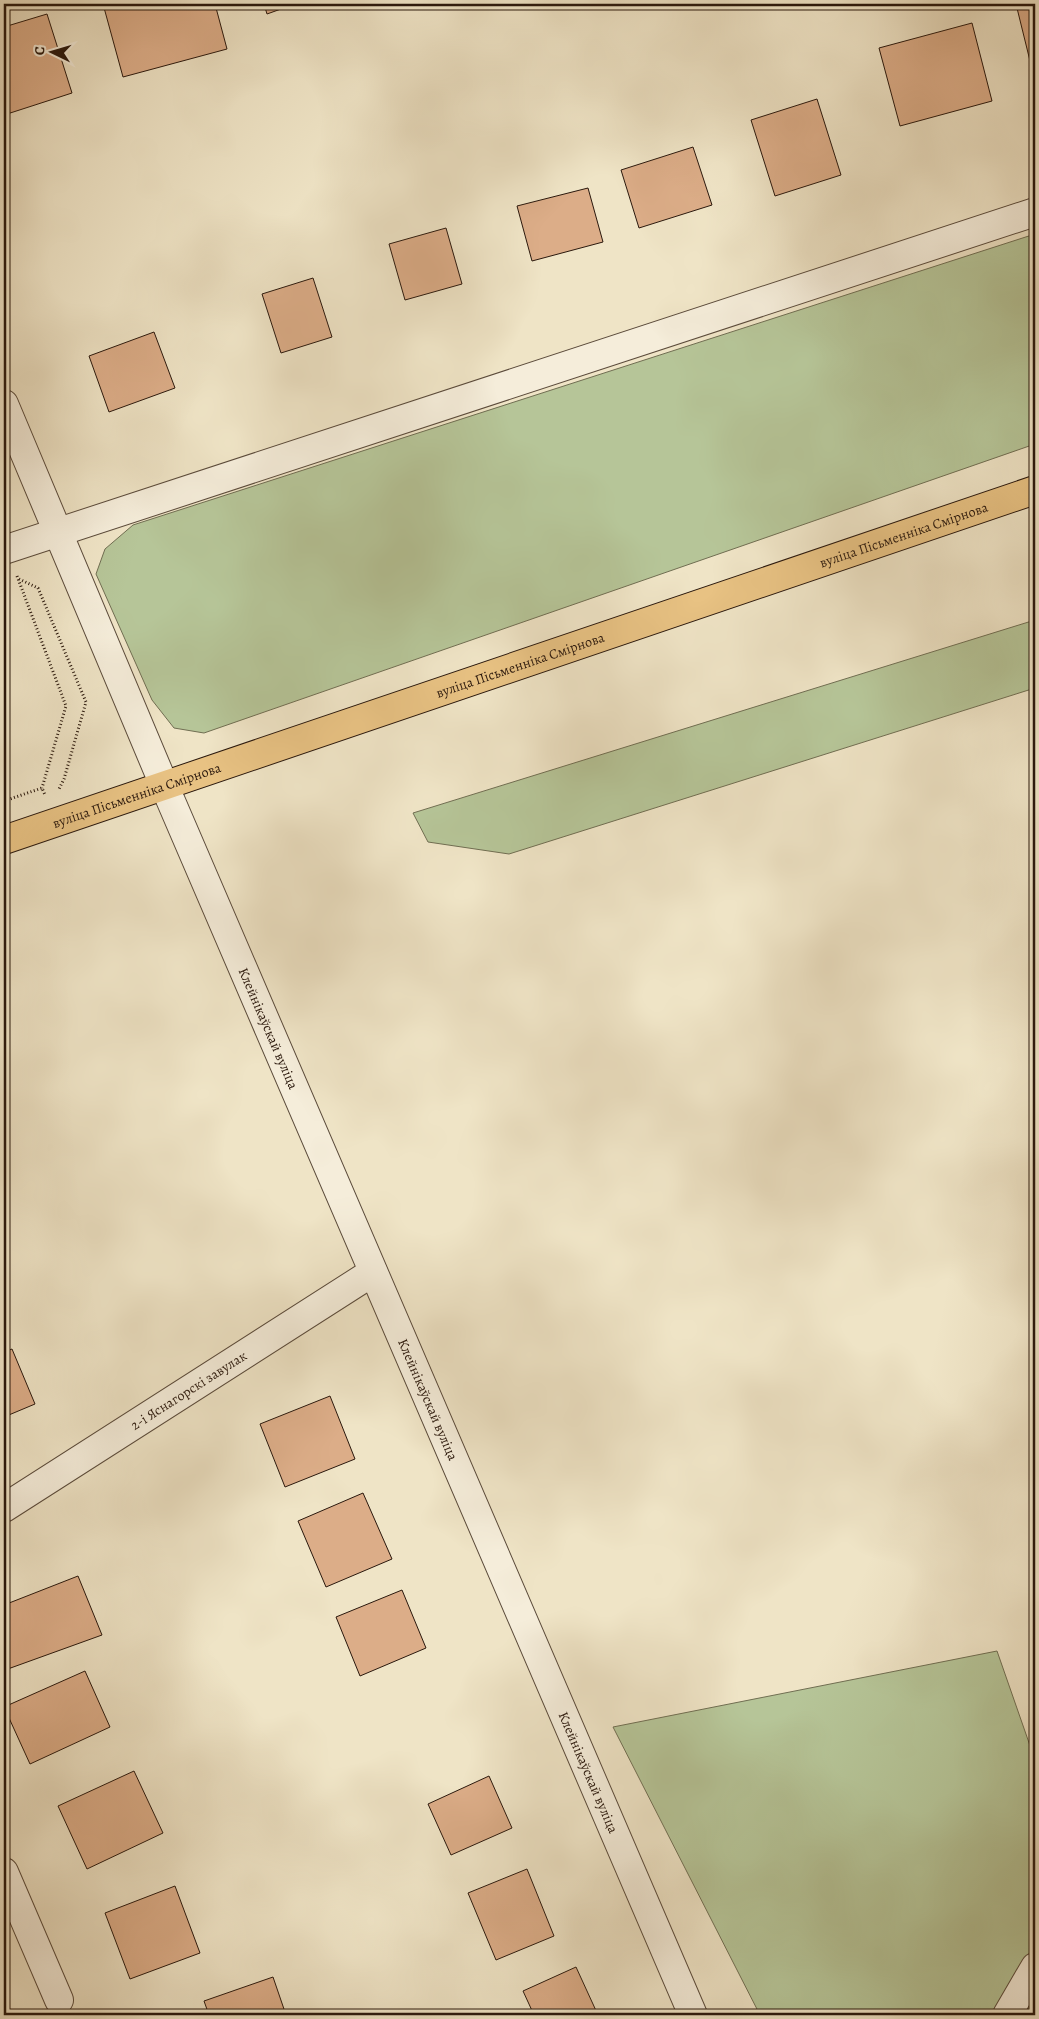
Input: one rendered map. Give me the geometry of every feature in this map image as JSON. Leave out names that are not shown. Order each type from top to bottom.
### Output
[{"type":"main road","name":"вуліца Пісьменніка Смірнова","points":[[4,840],[1035,490]]},
{"type":"street","points":[[5,549],[1035,212]]},
{"type":"street","name":"Клейнікаўскай вуліца","points":[[4,404],[56,532],[164,785],[693,2015]]},
{"type":"street","name":"2-і Яснагорскі завулак","points":[[4,1508],[373,1272]]},
{"type":"street","points":[[4,1872],[59,2000]]},
{"type":"street","points":[[1007,2015],[1035,1967]]},
{"type":"path","points":[[5,549],[19,579],[66,706],[42,788],[46,796]]},
{"type":"path","points":[[19,579],[38,588],[86,702],[64,780],[54,796]]},
{"type":"path","points":[[4,801],[42,788]]},
{"type":"green space","points":[[1035,234],[1035,444],[204,733],[174,728],[152,700],[96,574],[105,549],[133,525]]},
{"type":"green space","points":[[1035,620],[1035,688],[509,854],[428,842],[413,813]]},
{"type":"green space","points":[[997,1651],[1035,1760],[1035,2015],[760,2015],[613,1727]]},
{"type":"building","points":[[103,4],[215,4],[227,49],[123,77]]},
{"type":"building","points":[[264,4],[295,4],[267,14]]},
{"type":"building","points":[[1016,4],[1035,4],[1035,64],[1031,65]]},
{"type":"building","points":[[47,14],[72,93],[4,115],[4,27]]},
{"type":"building","points":[[972,23],[992,101],[900,126],[879,48]]},
{"type":"building","points":[[817,99],[841,175],[775,196],[751,120]]},
{"type":"building","points":[[693,147],[712,205],[639,228],[621,170]]},
{"type":"building","points":[[588,188],[603,242],[532,261],[517,206]]},
{"type":"building","points":[[446,228],[462,284],[405,300],[389,244]]},
{"type":"building","points":[[313,278],[332,337],[281,353],[262,294]]},
{"type":"building","points":[[154,332],[175,388],[109,412],[89,356]]},
{"type":"building","points":[[12,1349],[35,1404],[4,1417],[4,1352]]},
{"type":"building","points":[[330,1396],[355,1459],[285,1487],[260,1424]]},
{"type":"building","points":[[363,1493],[392,1559],[326,1587],[298,1521]]},
{"type":"building","points":[[78,1576],[102,1635],[5,1670],[4,1605]]},
{"type":"building","points":[[402,1590],[426,1648],[360,1676],[336,1617]]},
{"type":"building","points":[[85,1671],[110,1727],[30,1764],[4,1707]]},
{"type":"building","points":[[134,1771],[163,1833],[87,1869],[58,1806]]},
{"type":"building","points":[[489,1776],[512,1828],[451,1855],[428,1804]]},
{"type":"building","points":[[527,1869],[554,1936],[496,1960],[468,1893]]},
{"type":"building","points":[[175,1886],[200,1953],[130,1979],[105,1913]]},
{"type":"building","points":[[576,1967],[598,2015],[534,2015],[523,1991]]},
{"type":"building","points":[[273,1977],[286,2015],[209,2015],[204,2001]]}]
